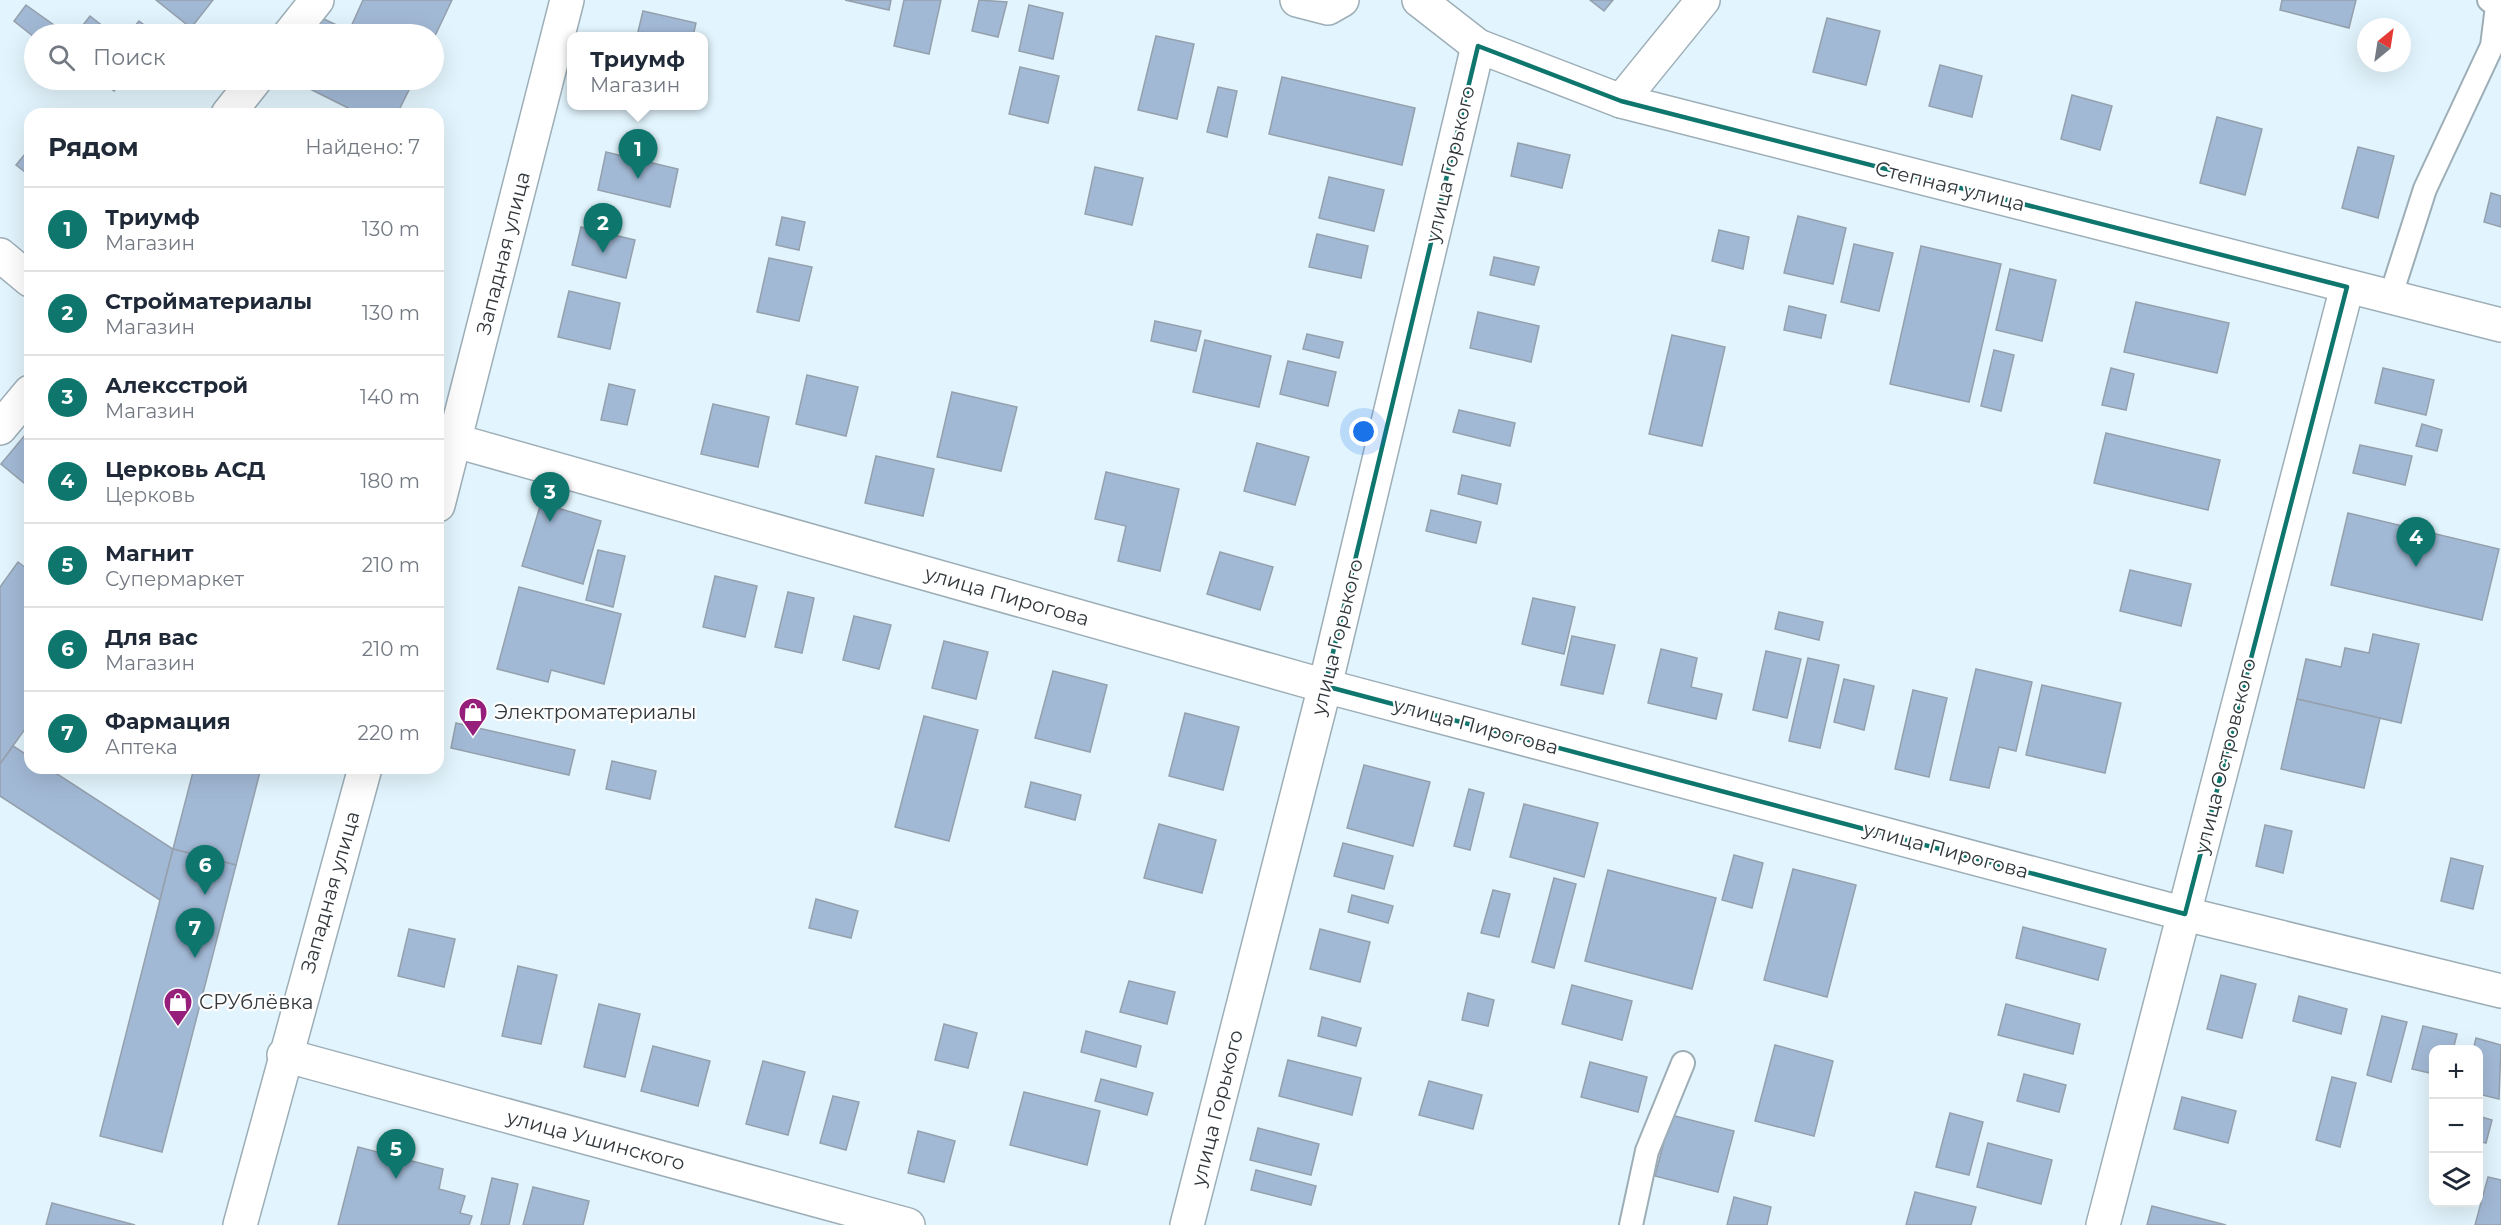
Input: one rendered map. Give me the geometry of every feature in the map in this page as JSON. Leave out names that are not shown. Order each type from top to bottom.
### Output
[{"type":"street","points":[[298,24],[317,0]]},
{"type":"street","name":"Западная улица","points":[[444,484],[567,0]]},
{"type":"street","points":[[1297,0],[1328,8],[1342,0]]},
{"type":"street","name":"Степная улица","points":[[1419,0],[1478,46],[1621,101],[2501,325]]},
{"type":"street","points":[[1621,101],[1703,0]]},
{"type":"street","name":"улица Горького","points":[[1187,1225],[1325,687],[1478,46]]},
{"type":"street","points":[[233,108],[247,90]]},
{"type":"street","points":[[0,255],[24,275]]},
{"type":"street","name":"улица Островского","points":[[2103,1225],[2347,287]]},
{"type":"street","points":[[0,428],[24,399]]},
{"type":"street","name":"улица Пирогова","points":[[456,441],[1325,687],[2185,914],[2501,992]]},
{"type":"street","name":"Западная улица","points":[[240,1225],[284,1055],[362,774]]},
{"type":"street","name":"улица Ушинского","points":[[284,1055],[848,1217],[908,1225]]},
{"type":"lane","points":[[2390,298],[2425,189],[2492,46],[2497,6],[2489,0]]},
{"type":"lane","points":[[1631,1225],[1647,1151],[1683,1063]]},
{"type":"highlighted area","points":[[1478,46],[1621,101],[2347,287],[2185,914],[1325,686]]},
{"type":"building","points":[[156,0],[213,0],[194,24],[186,24]]},
{"type":"building","points":[[363,0],[452,0],[441,24],[352,24]]},
{"type":"building","points":[[845,0],[891,0],[889,10]]},
{"type":"building","points":[[904,0],[941,0],[929,54],[894,46]]},
{"type":"building","points":[[979,0],[1007,2],[998,37],[972,31]]},
{"type":"building","points":[[1590,0],[1613,0],[1604,11]]},
{"type":"building","points":[[2282,0],[2356,0],[2349,28],[2280,10]]},
{"type":"building","points":[[26,5],[52,24],[24,24],[24,29],[14,21]]},
{"type":"building","points":[[1029,5],[1063,13],[1053,59],[1019,51]]},
{"type":"building","points":[[643,11],[696,23],[694,32],[638,32]]},
{"type":"building","points":[[90,16],[100,24],[84,24]]},
{"type":"building","points":[[322,18],[334,24],[319,24]]},
{"type":"building","points":[[1827,18],[1880,31],[1866,85],[1813,72]]},
{"type":"building","points":[[1156,36],[1194,44],[1177,119],[1138,110]]},
{"type":"building","points":[[1940,65],[1982,76],[1972,117],[1929,106]]},
{"type":"building","points":[[1020,67],[1059,76],[1048,123],[1009,114]]},
{"type":"building","points":[[1282,77],[1415,108],[1402,165],[1269,134]]},
{"type":"building","points":[[1218,87],[1237,91],[1227,137],[1207,132]]},
{"type":"building","points":[[312,90],[409,90],[400,108],[348,108]]},
{"type":"building","points":[[2072,95],[2112,106],[2100,150],[2061,139]]},
{"type":"building","points":[[2217,117],[2262,129],[2245,195],[2200,183]]},
{"type":"building","points":[[1518,143],[1570,155],[1562,188],[1511,176]]},
{"type":"building","points":[[2358,147],[2394,156],[2378,218],[2342,208]]},
{"type":"building","points":[[606,152],[678,169],[670,207],[598,190]]},
{"type":"building","points":[[24,155],[24,171],[16,165]]},
{"type":"building","points":[[1095,167],[1143,178],[1132,225],[1085,214]]},
{"type":"building","points":[[1329,177],[1384,190],[1374,231],[1319,218]]},
{"type":"building","points":[[2491,193],[2501,196],[2501,227],[2484,222]]},
{"type":"building","points":[[1798,216],[1846,228],[1833,284],[1784,273]]},
{"type":"building","points":[[782,217],[805,222],[799,250],[776,245]]},
{"type":"building","points":[[581,227],[635,240],[626,278],[572,265]]},
{"type":"building","points":[[1719,230],[1749,237],[1743,269],[1712,261]]},
{"type":"building","points":[[1317,234],[1368,246],[1361,278],[1309,267]]},
{"type":"building","points":[[1854,244],[1893,253],[1879,311],[1841,302]]},
{"type":"building","points":[[1921,246],[2001,264],[1969,402],[1890,384]]},
{"type":"building","points":[[1494,257],[1539,267],[1534,285],[1490,275]]},
{"type":"building","points":[[769,258],[812,267],[799,321],[757,312]]},
{"type":"building","points":[[2010,269],[2056,280],[2042,341],[1996,330]]},
{"type":"building","points":[[569,291],[620,303],[610,349],[558,337]]},
{"type":"building","points":[[2136,302],[2229,323],[2217,373],[2124,352]]},
{"type":"building","points":[[1789,306],[1826,315],[1821,338],[1784,330]]},
{"type":"building","points":[[1478,312],[1539,326],[1531,362],[1470,348]]},
{"type":"building","points":[[1155,321],[1201,331],[1196,351],[1151,341]]},
{"type":"building","points":[[1307,334],[1343,342],[1339,358],[1303,349]]},
{"type":"building","points":[[1672,335],[1725,347],[1702,446],[1649,434]]},
{"type":"building","points":[[1205,340],[1271,356],[1259,407],[1193,392]]},
{"type":"building","points":[[1994,350],[2014,355],[2001,411],[1981,406]]},
{"type":"building","points":[[1288,361],[1336,372],[1328,406],[1280,394]]},
{"type":"building","points":[[2111,368],[2134,374],[2126,410],[2102,405]]},
{"type":"building","points":[[2383,368],[2434,380],[2426,415],[2375,403]]},
{"type":"building","points":[[807,375],[858,387],[846,436],[796,424]]},
{"type":"building","points":[[609,384],[635,390],[627,425],[601,420]]},
{"type":"building","points":[[952,392],[1017,407],[1001,471],[937,457]]},
{"type":"building","points":[[713,404],[769,417],[758,467],[701,454]]},
{"type":"building","points":[[1459,410],[1515,423],[1510,446],[1453,432]]},
{"type":"building","points":[[2422,424],[2442,430],[2437,451],[2416,446]]},
{"type":"building","points":[[2106,433],[2220,460],[2208,510],[2094,483]]},
{"type":"building","points":[[24,436],[24,483],[1,464]]},
{"type":"building","points":[[1257,443],[1309,457],[1295,505],[1244,491]]},
{"type":"building","points":[[2360,445],[2412,456],[2405,485],[2353,473]]},
{"type":"building","points":[[876,456],[934,469],[923,516],[865,503]]},
{"type":"building","points":[[1106,472],[1179,489],[1160,571],[1118,561],[1126,526],[1095,519]]},
{"type":"building","points":[[1462,475],[1501,484],[1497,504],[1458,494]]},
{"type":"building","points":[[541,503],[601,521],[583,584],[522,566]]},
{"type":"building","points":[[1431,510],[1481,522],[1476,543],[1426,531]]},
{"type":"building","points":[[2348,513],[2499,549],[2482,620],[2331,585]]},
{"type":"building","points":[[598,550],[625,556],[613,607],[586,600]]},
{"type":"building","points":[[1220,552],[1273,567],[1260,610],[1207,594]]},
{"type":"building","points":[[18,562],[24,566],[24,730],[0,764],[0,587]]},
{"type":"building","points":[[2130,570],[2191,584],[2181,626],[2120,611]]},
{"type":"building","points":[[715,576],[757,586],[745,637],[703,627]]},
{"type":"building","points":[[519,587],[621,614],[604,684],[551,670],[548,682],[497,669]]},
{"type":"building","points":[[788,592],[814,598],[802,653],[775,647]]},
{"type":"building","points":[[1533,598],[1575,607],[1564,654],[1522,644]]},
{"type":"building","points":[[1779,612],[1823,622],[1819,640],[1775,629]]},
{"type":"building","points":[[854,616],[891,625],[879,669],[843,660]]},
{"type":"building","points":[[2373,634],[2419,644],[2401,723],[2297,699],[2306,659],[2341,667],[2345,648],[2369,653]]},
{"type":"building","points":[[1572,636],[1615,645],[1603,694],[1561,685]]},
{"type":"building","points":[[944,641],[988,652],[976,699],[932,688]]},
{"type":"building","points":[[1661,649],[1697,658],[1691,687],[1722,694],[1716,719],[1648,703]]},
{"type":"building","points":[[1766,651],[1801,659],[1787,718],[1753,710]]},
{"type":"building","points":[[1808,658],[1839,665],[1820,748],[1789,741]]},
{"type":"building","points":[[1976,669],[2032,682],[2016,751],[1999,747],[1989,788],[1950,780]]},
{"type":"building","points":[[1053,671],[1107,685],[1090,752],[1035,738]]},
{"type":"building","points":[[1844,679],[1874,686],[1864,730],[1834,722]]},
{"type":"building","points":[[2042,685],[2121,703],[2105,773],[2026,755]]},
{"type":"building","points":[[1913,690],[1947,698],[1929,777],[1895,769]]},
{"type":"building","points":[[2297,699],[2380,718],[2364,788],[2281,769]]},
{"type":"building","points":[[1185,713],[1239,727],[1223,790],[1169,776]]},
{"type":"building","points":[[924,716],[978,730],[949,841],[895,827]]},
{"type":"building","points":[[456,723],[575,750],[569,775],[451,748]]},
{"type":"building","points":[[13,746],[24,753],[24,774],[57,774],[173,849],[160,900],[0,796],[0,764]]},
{"type":"building","points":[[612,761],[656,771],[650,799],[606,789]]},
{"type":"building","points":[[1364,765],[1430,782],[1413,846],[1347,828]]},
{"type":"building","points":[[192,774],[259,774],[236,865],[173,849]]},
{"type":"building","points":[[1031,782],[1081,795],[1075,820],[1025,807]]},
{"type":"building","points":[[1469,789],[1484,793],[1470,850],[1454,846]]},
{"type":"building","points":[[1524,804],[1598,823],[1584,877],[1510,857]]},
{"type":"building","points":[[1159,824],[1216,840],[1202,893],[1144,878]]},
{"type":"building","points":[[2265,825],[2292,831],[2283,873],[2256,866]]},
{"type":"building","points":[[1343,843],[1393,856],[1384,889],[1334,876]]},
{"type":"building","points":[[173,849],[236,865],[162,1152],[100,1136]]},
{"type":"building","points":[[1734,855],[1763,863],[1752,908],[1722,900]]},
{"type":"building","points":[[2451,858],[2483,866],[2473,909],[2441,901]]},
{"type":"building","points":[[1793,869],[1856,885],[1827,997],[1764,980]]},
{"type":"building","points":[[1608,870],[1716,898],[1692,989],[1585,961]]},
{"type":"building","points":[[1554,878],[1576,884],[1554,968],[1532,962]]},
{"type":"building","points":[[1493,890],[1510,894],[1499,937],[1481,933]]},
{"type":"building","points":[[1352,895],[1393,906],[1388,923],[1348,912]]},
{"type":"building","points":[[816,899],[858,911],[851,938],[809,928]]},
{"type":"building","points":[[2023,927],[2106,949],[2098,980],[2016,958]]},
{"type":"building","points":[[409,929],[455,939],[444,987],[398,976]]},
{"type":"building","points":[[1320,929],[1370,942],[1360,982],[1310,969]]},
{"type":"building","points":[[518,966],[557,975],[541,1044],[502,1036]]},
{"type":"building","points":[[2221,975],[2256,984],[2242,1038],[2207,1029]]},
{"type":"building","points":[[1129,981],[1175,992],[1167,1024],[1120,1012]]},
{"type":"building","points":[[1572,985],[1632,1001],[1622,1040],[1562,1024]]},
{"type":"building","points":[[1468,993],[1494,1000],[1488,1026],[1462,1020]]},
{"type":"building","points":[[2299,996],[2347,1009],[2341,1034],[2293,1021]]},
{"type":"building","points":[[599,1004],[640,1014],[625,1077],[584,1067]]},
{"type":"building","points":[[2006,1004],[2080,1024],[2073,1054],[1998,1035]]},
{"type":"building","points":[[2382,1016],[2407,1022],[2391,1082],[2367,1075]]},
{"type":"building","points":[[1322,1017],[1361,1028],[1356,1046],[1318,1036]]},
{"type":"building","points":[[944,1024],[977,1033],[968,1068],[935,1060]]},
{"type":"building","points":[[2423,1026],[2457,1034],[2454,1045],[2429,1045],[2429,1073],[2412,1069]]},
{"type":"building","points":[[1086,1031],[1141,1046],[1136,1067],[1081,1052]]},
{"type":"building","points":[[2476,1038],[2501,1045],[2499,1099],[2483,1095],[2483,1045],[2474,1045]]},
{"type":"building","points":[[1775,1045],[1833,1061],[1814,1136],[1755,1121]]},
{"type":"building","points":[[653,1046],[710,1061],[698,1106],[641,1091]]},
{"type":"building","points":[[1288,1060],[1361,1078],[1352,1115],[1279,1096]]},
{"type":"building","points":[[763,1061],[805,1072],[788,1135],[746,1124]]},
{"type":"building","points":[[1590,1062],[1647,1077],[1638,1112],[1581,1097]]},
{"type":"building","points":[[2024,1074],[2066,1085],[2059,1112],[2017,1101]]},
{"type":"building","points":[[2332,1077],[2356,1083],[2340,1147],[2316,1140]]},
{"type":"building","points":[[1101,1079],[1153,1093],[1147,1115],[1095,1101]]},
{"type":"building","points":[[1429,1081],[1482,1095],[1473,1129],[1419,1115]]},
{"type":"building","points":[[1024,1092],[1100,1111],[1087,1165],[1010,1145]]},
{"type":"building","points":[[833,1096],[859,1102],[846,1150],[820,1143]]},
{"type":"building","points":[[2182,1097],[2236,1111],[2228,1143],[2174,1129]]},
{"type":"building","points":[[1950,1113],[1983,1122],[1969,1175],[1936,1167]]},
{"type":"building","points":[[1671,1115],[1734,1131],[1718,1192],[1655,1176]]},
{"type":"building","points":[[2483,1117],[2492,1120],[2486,1143],[2483,1142]]},
{"type":"building","points":[[1258,1128],[1319,1144],[1311,1175],[1250,1160]]},
{"type":"building","points":[[918,1131],[955,1141],[944,1182],[908,1173]]},
{"type":"building","points":[[1988,1143],[2052,1160],[2041,1204],[1977,1187]]},
{"type":"building","points":[[358,1147],[443,1169],[439,1189],[465,1196],[460,1213],[472,1216],[469,1225],[338,1225]]},
{"type":"building","points":[[1256,1170],[1316,1186],[1311,1205],[1251,1190]]},
{"type":"building","points":[[2488,1177],[2501,1180],[2501,1225],[2475,1225],[2480,1207],[2483,1207],[2483,1195]]},
{"type":"building","points":[[492,1178],[518,1184],[509,1225],[481,1225]]},
{"type":"building","points":[[533,1187],[589,1201],[583,1225],[523,1225]]},
{"type":"building","points":[[1915,1192],[1976,1207],[1971,1225],[1906,1225]]},
{"type":"building","points":[[1734,1197],[1771,1207],[1767,1225],[1727,1225]]},
{"type":"building","points":[[52,1203],[135,1225],[46,1225]]},
{"type":"building","points":[[2152,1206],[2226,1225],[2147,1225]]},
{"type":"place","name":"Триумф","points":[[638,179]]},
{"type":"place","name":"Стройматериалы","points":[[603,253]]},
{"type":"place","name":"Алексстрой","points":[[550,522]]},
{"type":"place","name":"Церковь АСД","points":[[2416,567]]},
{"type":"place","name":"Электроматериалы","points":[[473,738]]},
{"type":"place","name":"Для вас","points":[[205,895]]},
{"type":"place","name":"Фармация","points":[[195,958]]},
{"type":"place","name":"СРУблёвка","points":[[178,1028]]},
{"type":"place","name":"Магнит","points":[[396,1179]]}]
